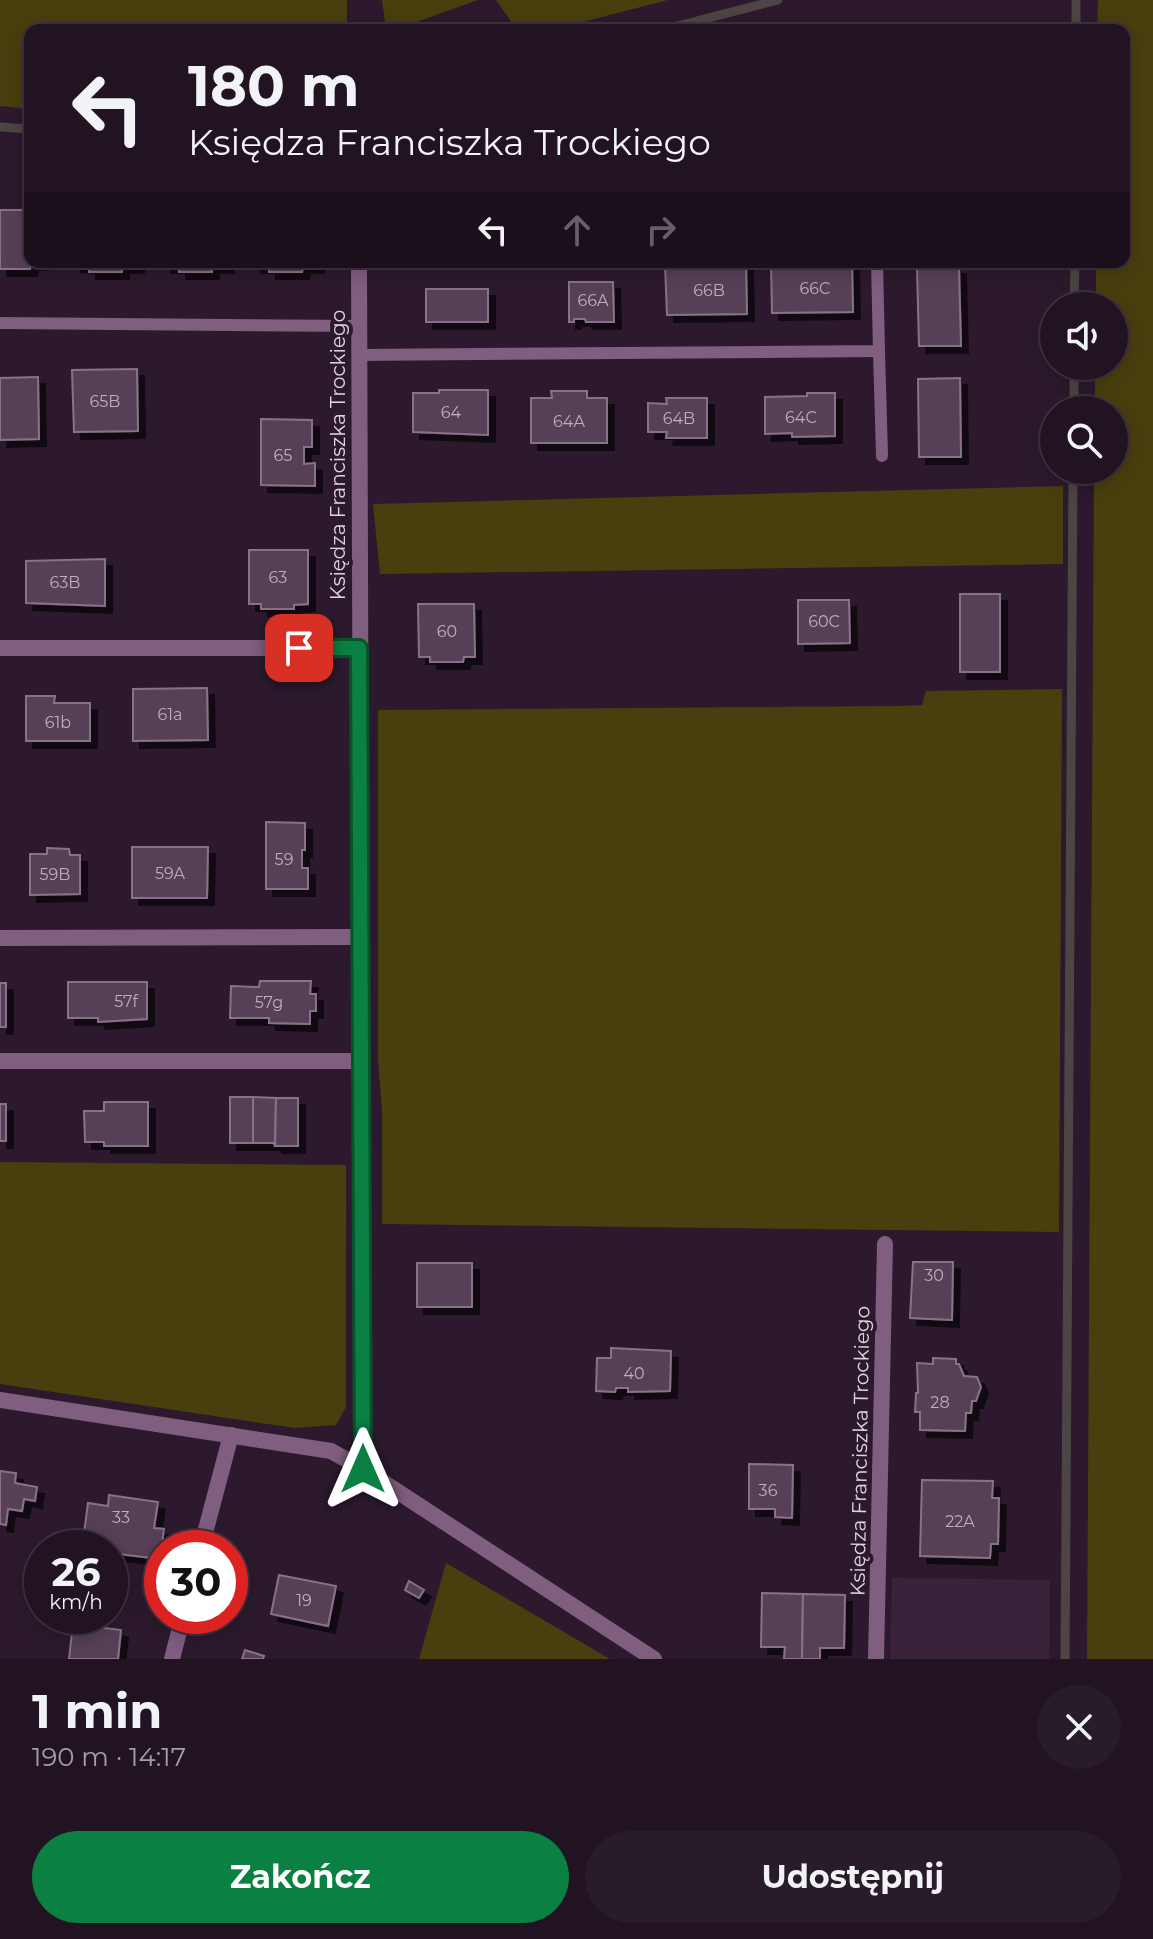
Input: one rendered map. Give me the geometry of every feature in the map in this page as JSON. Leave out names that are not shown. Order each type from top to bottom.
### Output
[{"type":"street","name":"Księdza Franciszka Trockiego","points":[[359,268],[363,1469]]},
{"type":"street","points":[[0,648],[359,648]]},
{"type":"street","points":[[0,938],[360,937]]},
{"type":"street","points":[[0,1061],[360,1061]]},
{"type":"street","name":"Księdza Franciszka Trockiego","points":[[876,1659],[885,1244]]},
{"type":"street","points":[[0,1400],[331,1451],[654,1659]]},
{"type":"street","points":[[206,1530],[231,1435]]},
{"type":"street","points":[[172,1659],[178,1634]]},
{"type":"lane","points":[[877,268],[882,456]]},
{"type":"lane","points":[[0,323],[358,326]]},
{"type":"lane","points":[[358,355],[879,351]]},
{"type":"shaded area","points":[[0,0],[347,0],[347,24],[24,24],[24,108],[0,106]]},
{"type":"shaded area","points":[[382,0],[478,0],[411,24],[385,24]]},
{"type":"shaded area","points":[[496,0],[668,0],[575,24],[513,24]]},
{"type":"shaded area","points":[[1098,0],[1153,0],[1153,1659],[1087,1659],[1094,484],[1128,484],[1128,396],[1095,396],[1095,380],[1128,380],[1128,292],[1096,292],[1096,268],[1130,268],[1130,24],[1097,24]]},
{"type":"shaded area","points":[[1063,486],[1063,564],[380,574],[373,504]]},
{"type":"shaded area","points":[[1062,689],[1059,1232],[382,1224],[382,1111],[378,1060],[378,710],[898,706],[922,705],[926,691]]},
{"type":"shaded area","points":[[0,1162],[346,1165],[346,1407],[336,1425],[295,1428],[0,1384]]},
{"type":"shaded area","points":[[446,1563],[610,1659],[419,1659]]},
{"type":"shaded area","points":[[892,1578],[1050,1580],[1049,1659],[890,1659]]},
{"type":"building","points":[[0,210],[24,210],[24,268],[30,269],[0,269]]},
{"type":"building","points":[[89,268],[122,268],[122,272],[89,272]]},
{"type":"building","points":[[179,268],[212,268],[212,272],[179,272]]},
{"type":"building","points":[[269,268],[303,268],[302,272],[269,272]]},
{"type":"building","points":[[665,268],[746,268],[747,314],[667,315]]},
{"type":"building","points":[[771,268],[852,268],[853,312],[772,313]]},
{"type":"building","points":[[917,268],[959,268],[961,346],[919,346]]},
{"type":"building","points":[[569,282],[613,282],[614,322],[574,319],[574,322],[569,322]]},
{"type":"building","points":[[426,289],[488,289],[488,322],[426,322]]},
{"type":"building","points":[[137,369],[138,431],[74,432],[72,370]]},
{"type":"building","points":[[38,377],[39,439],[0,440],[0,378]]},
{"type":"building","points":[[960,378],[961,457],[919,457],[918,379]]},
{"type":"building","points":[[439,390],[488,390],[488,435],[413,432],[413,393],[439,393]]},
{"type":"building","points":[[551,391],[587,391],[587,398],[607,398],[607,443],[531,443],[531,398],[552,398]]},
{"type":"building","points":[[807,393],[835,393],[835,436],[765,434],[765,397],[807,396]]},
{"type":"building","points":[[666,398],[707,398],[707,438],[666,438],[667,432],[648,432],[648,403],[667,404]]},
{"type":"building","points":[[261,419],[312,420],[312,447],[304,447],[304,464],[315,463],[315,486],[261,485]]},
{"type":"building","points":[[249,550],[308,550],[308,604],[294,605],[294,609],[261,609],[261,604],[249,604]]},
{"type":"building","points":[[105,559],[105,606],[26,603],[26,561]]},
{"type":"building","points":[[960,594],[1000,594],[1000,672],[960,672]]},
{"type":"building","points":[[798,600],[849,600],[850,643],[798,644]]},
{"type":"building","points":[[418,604],[474,604],[475,657],[464,657],[463,662],[430,662],[430,657],[419,657]]},
{"type":"building","points":[[207,688],[208,740],[133,741],[133,689]]},
{"type":"building","points":[[26,696],[55,696],[54,703],[90,703],[90,741],[26,741]]},
{"type":"building","points":[[266,822],[305,823],[302,868],[308,868],[308,889],[266,889]]},
{"type":"building","points":[[132,847],[208,847],[207,898],[132,898]]},
{"type":"building","points":[[47,848],[69,849],[70,855],[80,855],[80,894],[30,895],[30,854],[47,854]]},
{"type":"building","points":[[260,981],[311,981],[310,994],[316,994],[316,1011],[310,1011],[310,1024],[269,1023],[269,1018],[230,1018],[231,986],[259,987]]},
{"type":"building","points":[[68,982],[147,982],[147,1019],[98,1022],[98,1018],[68,1018]]},
{"type":"building","points":[[0,983],[6,983],[6,1027],[0,1027]]},
{"type":"building","points":[[230,1097],[253,1097],[253,1143],[230,1143]]},
{"type":"building","points":[[253,1097],[276,1098],[275,1146],[274,1143],[253,1143]]},
{"type":"building","points":[[276,1098],[298,1098],[298,1146],[275,1146]]},
{"type":"building","points":[[104,1102],[148,1102],[148,1146],[104,1146],[104,1142],[85,1142],[84,1111],[104,1111]]},
{"type":"building","points":[[0,1104],[6,1104],[6,1141],[0,1141]]},
{"type":"building","points":[[913,1262],[953,1262],[952,1320],[910,1318]]},
{"type":"building","points":[[417,1263],[472,1263],[472,1307],[417,1307]]},
{"type":"building","points":[[611,1348],[671,1351],[670,1391],[628,1392],[628,1388],[616,1388],[615,1392],[596,1391],[597,1358],[611,1358]]},
{"type":"building","points":[[933,1358],[956,1359],[964,1376],[977,1377],[981,1387],[976,1401],[972,1401],[971,1413],[966,1413],[965,1431],[920,1430],[920,1412],[915,1412],[917,1363],[933,1364]]},
{"type":"building","points":[[749,1464],[793,1465],[792,1518],[775,1517],[775,1509],[749,1509]]},
{"type":"building","points":[[0,1471],[16,1473],[15,1483],[37,1487],[35,1501],[24,1499],[22,1511],[8,1509],[6,1525],[0,1524]]},
{"type":"building","points":[[922,1480],[993,1481],[992,1498],[999,1498],[998,1544],[991,1544],[990,1558],[920,1556]]},
{"type":"building","points":[[109,1495],[158,1502],[154,1528],[164,1530],[144,1530],[144,1557],[128,1555],[128,1530],[84,1530],[88,1503],[108,1506]]},
{"type":"building","points":[[279,1575],[336,1586],[328,1626],[271,1614]]},
{"type":"building","points":[[409,1581],[424,1590],[419,1598],[405,1590]]},
{"type":"building","points":[[762,1593],[803,1594],[802,1659],[784,1659],[785,1647],[761,1647]]},
{"type":"building","points":[[803,1594],[845,1595],[844,1648],[820,1648],[820,1659],[802,1659]]},
{"type":"building","points":[[72,1634],[121,1634],[118,1659],[69,1659]]},
{"type":"building","points":[[245,1650],[264,1656],[263,1659],[242,1659]]},
{"type":"waterway","points":[[685,24],[778,0]]},
{"type":"waterway","points":[[1076,0],[1076,24]]},
{"type":"waterway","points":[[0,127],[24,129]]},
{"type":"waterway","points":[[1074,292],[1075,268]]},
{"type":"waterway","points":[[1074,380],[1074,396]]},
{"type":"waterway","points":[[1065,1659],[1073,484]]},
{"type":"route","points":[[299,648],[359,648],[363,1469]]}]
